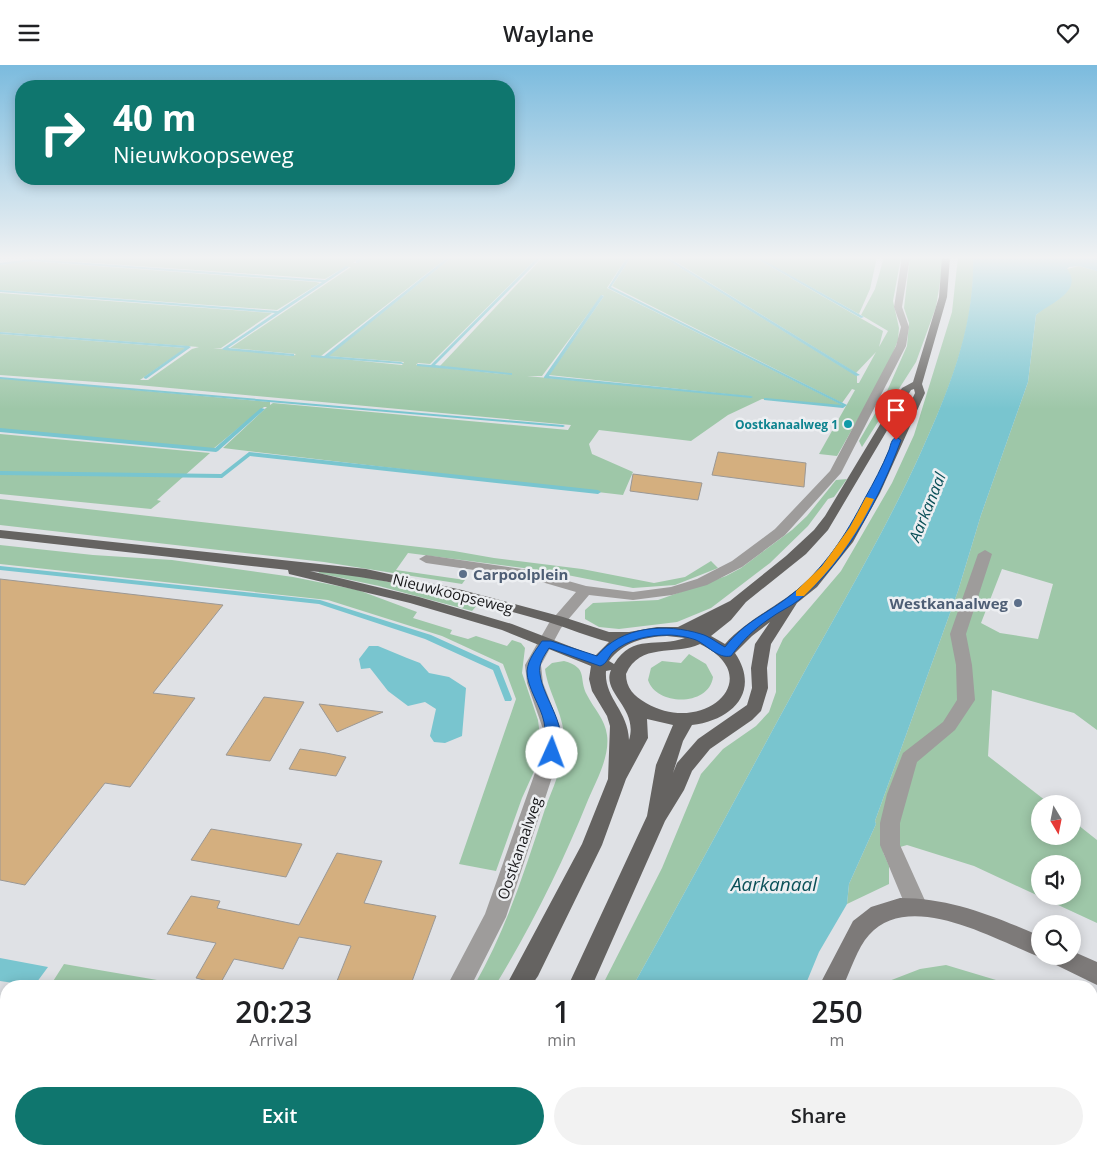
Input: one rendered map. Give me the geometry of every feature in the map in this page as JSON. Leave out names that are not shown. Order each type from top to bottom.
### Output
[{"type":"main road","points":[[726,653],[745,632],[765,616],[794,598],[826,568],[855,527],[888,464],[896,440],[920,393],[917,384],[940,308]]},
{"type":"main road","points":[[522,980],[530,968],[592,845],[617,779],[639,738],[640,723],[632,703],[622,691],[618,676],[623,661],[637,651],[656,645],[686,645],[699,637],[724,618],[738,602],[820,533],[907,389],[917,384]]},
{"type":"main road","name":"Nieuwkoopseweg","points":[[0,534],[274,565],[316,565],[364,572],[465,594],[603,636],[629,637]]},
{"type":"main road","name":"Nieuwkoopseweg","points":[[274,565],[414,600],[507,627],[546,643],[600,661]]},
{"type":"main road","points":[[583,980],[619,904],[656,818],[697,751],[715,735],[746,716],[755,707],[760,688],[759,668],[763,645],[794,598]]},
{"type":"main road","points":[[681,632],[738,602]]},
{"type":"main road","points":[[617,779],[620,727],[598,683],[600,661],[611,647],[629,637],[659,631],[681,632],[699,637],[726,653],[733,661],[739,678],[735,695],[721,709],[711,714],[686,719],[656,716],[632,703]]},
{"type":"main road","points":[[600,661],[618,676]]},
{"type":"main road","points":[[656,818],[661,781],[673,740],[686,719]]},
{"type":"street","points":[[585,590],[633,596],[672,591],[702,581],[737,564],[780,532],[835,473],[901,345],[905,327],[898,308]]},
{"type":"street","points":[[916,905],[890,845],[890,823],[909,758],[949,726],[966,700],[964,665],[958,634],[985,555]]},
{"type":"street","name":"Nieuwkoopseweg","points":[[426,559],[529,574],[585,590]]},
{"type":"street","name":"Oostkanaalweg","points":[[462,980],[495,917],[552,753],[554,741],[551,721],[533,673],[535,661],[558,621],[585,590]]},
{"type":"street","points":[[834,980],[861,928],[875,917],[891,910],[916,905],[949,912],[992,926],[1031,943]]},
{"type":"street","points":[[1080,965],[1097,973]]},
{"type":"green space","points":[[0,308],[202,308],[272,313],[221,348],[213,348],[293,356],[296,354],[230,348],[290,308],[383,308],[321,356],[312,356],[402,365],[404,362],[328,356],[388,308],[487,308],[430,364],[418,363],[416,365],[512,375],[440,366],[495,308],[592,308],[542,376],[527,376],[754,397],[549,375],[596,308],[647,308],[843,405],[842,407],[762,399],[728,415],[691,441],[599,430],[589,444],[592,454],[633,472],[623,495],[223,448],[267,407],[264,407],[213,449],[0,429],[0,378],[270,402],[270,405],[273,403],[568,430],[571,425],[138,385],[0,375],[0,334],[186,348],[140,380],[148,380],[192,349],[199,347],[0,332]]},
{"type":"green space","points":[[247,308],[280,308],[277,310]]},
{"type":"green space","points":[[655,308],[746,308],[857,376],[857,383],[859,383],[876,352],[856,373],[750,308],[843,308],[883,331],[879,347],[888,331],[861,315],[865,308],[895,308],[899,328],[898,340],[888,366],[837,456],[819,454],[855,390],[852,389],[842,403]]},
{"type":"green space","points":[[848,308],[862,308],[859,314]]},
{"type":"green space","points":[[904,308],[936,308],[916,362],[862,447],[859,441],[884,398],[907,346],[909,323]]},
{"type":"green space","points":[[952,308],[970,308],[959,357],[921,452],[892,513],[636,980],[605,980],[662,868],[701,774],[723,749],[756,726],[769,712],[776,692],[776,654],[783,639],[841,571],[892,483],[914,435]]},
{"type":"green space","points":[[1044,308],[1097,308],[1097,730],[1074,713],[992,690],[988,756],[1038,795],[1031,795],[1031,845],[1081,845],[1081,827],[1097,840],[1097,923],[1058,905],[1081,905],[1081,855],[1031,855],[1031,892],[974,866],[907,845],[883,852],[889,866],[889,884],[847,904],[849,884],[876,824],[875,821],[958,591],[981,515],[1028,382],[1036,315]],"holes":[[[1002,569],[1053,584],[1038,639],[1000,633],[981,623]]]},
{"type":"green space","points":[[0,434],[210,453],[157,500],[161,501],[151,509],[0,494]]},
{"type":"green space","points":[[847,479],[834,497],[828,499],[808,526],[770,563],[711,608],[677,622],[619,629],[599,627],[585,619],[585,610],[593,603],[658,600],[726,576],[741,568],[792,530],[807,516],[836,480]]},
{"type":"green space","points":[[0,499],[454,551],[582,569],[654,583],[685,577],[711,561],[718,568],[675,585],[633,588],[547,571],[408,553],[396,570],[465,580],[462,584],[324,562],[0,525]]},
{"type":"green space","points":[[0,545],[93,555],[172,560],[293,577],[358,590],[417,612],[413,618],[452,630],[450,634],[468,639],[476,636],[507,646],[512,640],[521,643],[525,648],[522,673],[538,720],[541,744],[536,767],[522,798],[496,871],[459,864],[516,699],[503,664],[442,636],[328,600],[0,564]]},
{"type":"green space","points":[[322,570],[380,580],[479,603],[472,611],[379,586],[318,573]]},
{"type":"green space","points":[[689,654],[706,664],[713,677],[709,687],[702,694],[693,698],[671,698],[661,695],[653,689],[648,680],[651,668],[662,661],[681,663]]},
{"type":"green space","points":[[564,661],[580,670],[584,689],[606,729],[606,752],[598,777],[557,872],[508,964],[499,980],[477,980],[496,943],[514,899],[561,766],[564,748],[563,730],[545,669],[552,663]]},
{"type":"green space","points":[[64,964],[157,980],[54,980]]},
{"type":"green space","points":[[946,965],[996,980],[892,980],[920,969]]},
{"type":"water","name":"Aarkanaal","points":[[970,308],[1046,308],[1036,315],[1028,382],[981,515],[958,591],[875,821],[876,824],[849,884],[847,904],[819,952],[807,980],[636,980],[907,482],[950,381],[965,333]]},
{"type":"water","points":[[369,646],[378,646],[420,663],[429,673],[449,677],[466,688],[462,736],[445,743],[434,742],[430,736],[436,709],[425,702],[408,706],[388,691],[370,668],[361,669],[359,659]]},
{"type":"water","points":[[0,958],[48,967],[38,980],[0,980]]},
{"type":"building","points":[[718,452],[806,463],[804,487],[712,475]]},
{"type":"building","points":[[633,474],[702,483],[698,500],[630,491]]},
{"type":"building","points":[[0,579],[223,605],[153,693],[195,698],[130,787],[105,783],[25,885],[0,880]]},
{"type":"building","points":[[264,697],[304,702],[270,761],[226,755]]},
{"type":"building","points":[[319,704],[383,712],[337,732]]},
{"type":"building","points":[[300,749],[346,757],[336,776],[289,769]]},
{"type":"building","points":[[211,829],[302,844],[286,877],[191,860]]},
{"type":"building","points":[[337,853],[382,861],[364,903],[436,916],[412,980],[337,980],[351,946],[299,937],[283,969],[234,959],[222,980],[204,980],[196,978],[216,943],[167,934],[191,896],[220,901],[217,908],[299,925]]},
{"type":"waterway","points":[[223,308],[278,312]]},
{"type":"waterway","points":[[286,308],[224,349],[292,355]]},
{"type":"waterway","points":[[325,357],[386,308]]},
{"type":"waterway","points":[[432,366],[490,308]]},
{"type":"waterway","points":[[594,308],[546,377],[751,397]]},
{"type":"waterway","points":[[651,308],[845,405],[843,407],[766,399]]},
{"type":"waterway","points":[[748,308],[858,375]]},
{"type":"waterway","points":[[846,308],[862,317]]},
{"type":"waterway","points":[[0,333],[189,347],[146,378]]},
{"type":"waterway","points":[[313,356],[325,357]]},
{"type":"waterway","points":[[325,357],[401,363]]},
{"type":"waterway","points":[[419,365],[432,366]]},
{"type":"waterway","points":[[432,366],[510,374]]},
{"type":"waterway","points":[[0,378],[563,426]]},
{"type":"waterway","points":[[0,430],[216,450],[263,409]]},
{"type":"waterway","points":[[0,473],[222,476],[249,454],[598,492]]},
{"type":"waterway","points":[[0,568],[320,602],[428,637],[496,668],[508,699]]},
{"type":"slow traffic","points":[[800,594],[826,568],[855,527],[870,499]]},
{"type":"place","name":"Oostkanaalweg 1","points":[[848,424]]},
{"type":"place","name":"Carpoolplein","points":[[463,574]]},
{"type":"place","name":"Westkanaalweg","points":[[1018,603]]},
{"type":"route","points":[[552,753],[554,741],[551,721],[533,673],[535,661],[543,651],[546,643],[600,661],[608,650],[625,639],[638,634],[670,631],[699,637],[709,641],[726,653],[738,638],[765,616],[812,584],[826,568],[855,527],[888,464],[896,440]]}]
